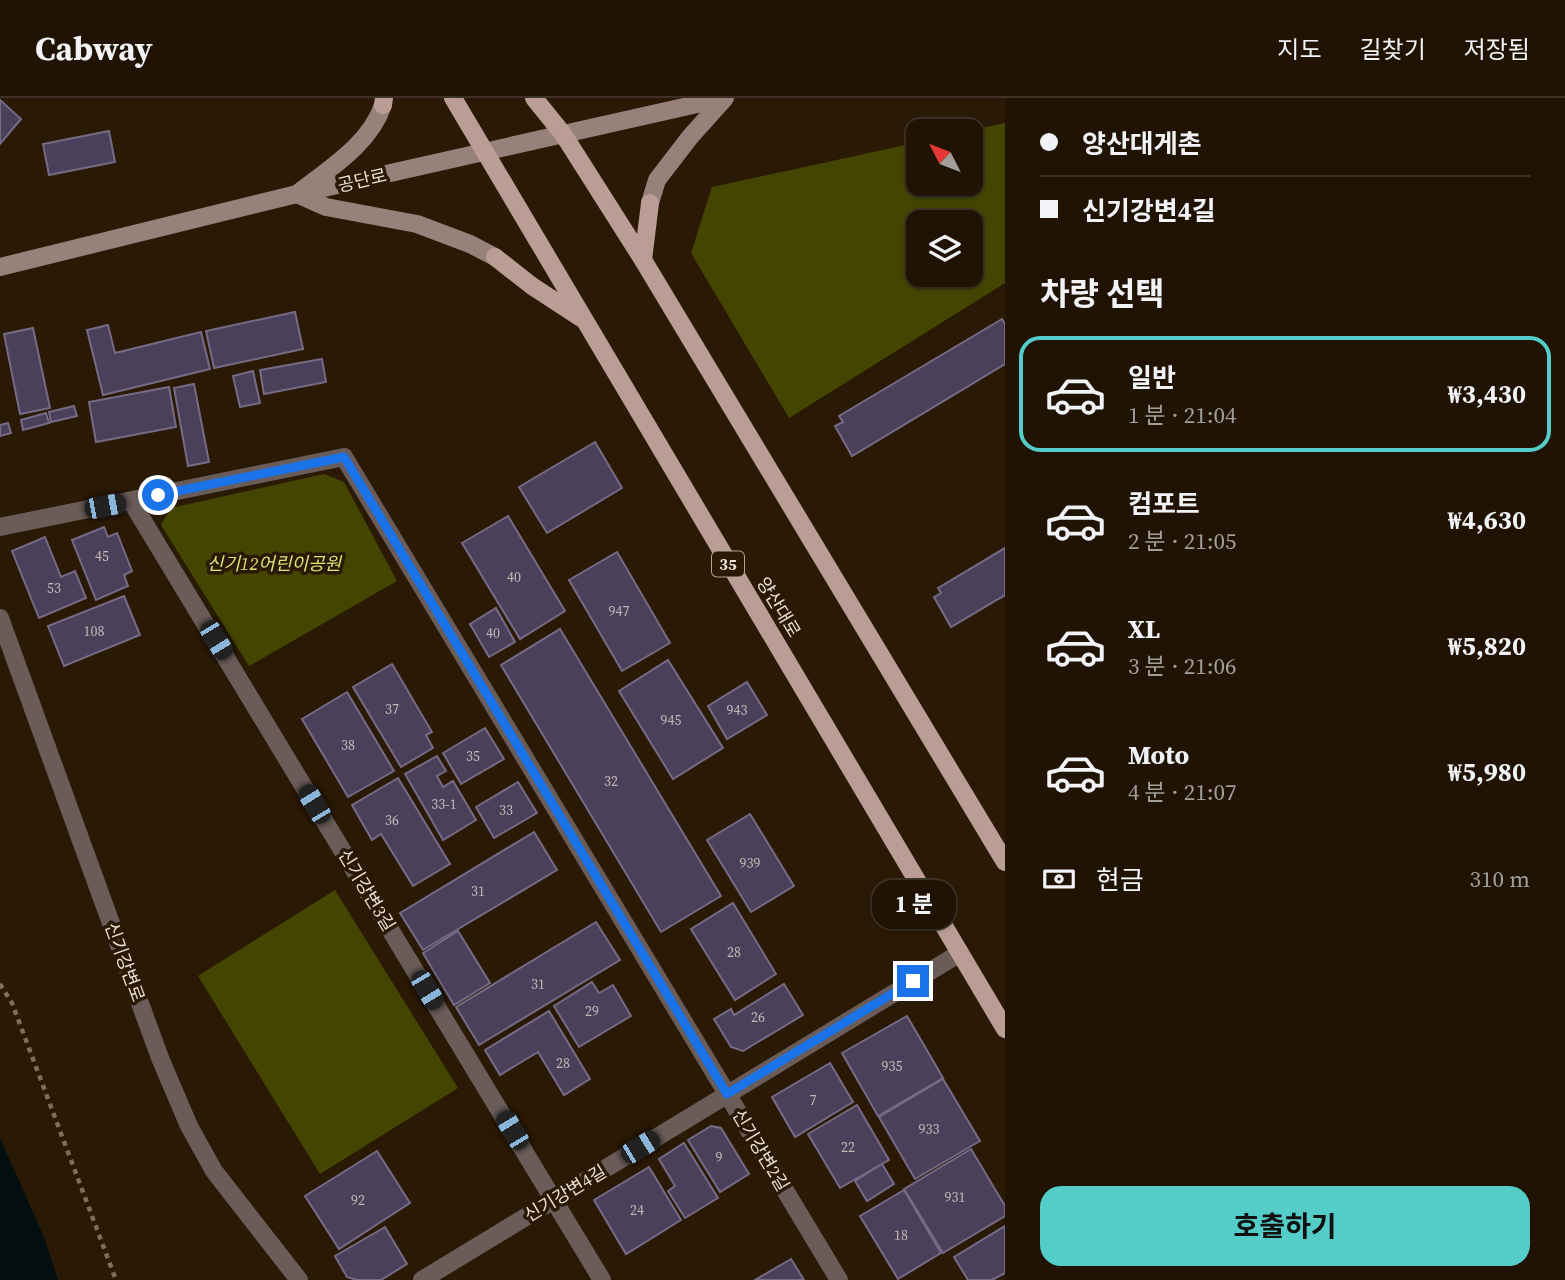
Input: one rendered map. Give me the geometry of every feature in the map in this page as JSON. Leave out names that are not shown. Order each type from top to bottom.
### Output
[{"type":"main road","name":"양산대로","points":[[453,98],[1005,1029]]},
{"type":"main road","points":[[534,98],[564,134],[643,260],[1005,862]]},
{"type":"main road","points":[[643,260],[650,203]]},
{"type":"main road","points":[[495,257],[532,286],[584,320]]},
{"type":"street","name":"공단로","points":[[0,267],[297,194],[725,98]]},
{"type":"street","points":[[650,203],[657,180],[725,98]]},
{"type":"street","points":[[383,101],[377,121],[346,155],[297,194],[326,207],[417,225],[470,244],[495,257]]},
{"type":"street","name":"신기강변2길","points":[[0,527],[344,457],[839,1280]]},
{"type":"street","name":"신기강변3길","points":[[131,501],[602,1280]]},
{"type":"street","name":"신기강변로","points":[[0,618],[160,1058],[189,1126],[214,1171],[299,1280]]},
{"type":"street","name":"신기강변4길","points":[[422,1280],[960,953]]},
{"type":"path","points":[[0,984],[12,1003],[116,1280]]},
{"type":"green space","points":[[1005,123],[1005,283],[789,418],[691,253],[712,187],[906,145],[906,196],[984,196],[984,127]]},
{"type":"green space","name":"신기12어린이공원","points":[[324,474],[344,482],[397,581],[249,666],[161,525],[171,508]]},
{"type":"green space","points":[[335,890],[458,1088],[320,1174],[198,976]]},
{"type":"shaded area","points":[[0,1138],[44,1237],[58,1280],[0,1280]]},
{"type":"building","points":[[0,100],[21,119],[0,144]]},
{"type":"building","points":[[109,131],[115,162],[49,175],[43,144]]},
{"type":"building","points":[[295,312],[303,349],[214,368],[206,331]]},
{"type":"building","points":[[1002,319],[1005,324],[1005,364],[852,456],[835,426],[843,422],[839,416]]},
{"type":"building","points":[[108,325],[115,353],[201,332],[210,369],[103,395],[87,330]]},
{"type":"building","points":[[33,328],[50,408],[20,414],[4,334]]},
{"type":"building","points":[[322,359],[326,382],[264,394],[260,370]]},
{"type":"building","points":[[253,371],[260,403],[240,407],[233,376]]},
{"type":"building","points":[[194,384],[209,462],[188,466],[174,388]]},
{"type":"building","points":[[169,387],[176,427],[96,442],[89,402]]},
{"type":"building","points":[[74,406],[77,416],[51,422],[49,412]]},
{"type":"building","points":[[46,413],[49,423],[23,430],[21,420]]},
{"type":"building","points":[[8,423],[11,433],[0,436],[0,425]]},
{"type":"building","points":[[595,442],[622,488],[547,533],[519,487]]},
{"type":"building","points":[[508,516],[565,611],[520,639],[462,543]]},
{"type":"building","points":[[104,527],[108,537],[117,533],[132,571],[124,575],[128,586],[96,600],[72,540]]},
{"type":"building","points":[[45,537],[61,577],[75,571],[86,598],[39,618],[12,551]]},
{"type":"building","points":[[1005,548],[1005,595],[951,627],[934,597],[941,593],[938,588]]},
{"type":"building","points":[[617,552],[670,643],[622,671],[569,580]]},
{"type":"building","points":[[124,596],[140,635],[64,666],[48,626]]},
{"type":"building","points":[[496,608],[515,642],[489,657],[470,624]]},
{"type":"building","points":[[560,629],[721,896],[661,932],[501,665]]},
{"type":"building","points":[[668,660],[723,748],[673,779],[619,691]]},
{"type":"building","points":[[392,664],[432,732],[426,735],[433,748],[401,767],[353,687]]},
{"type":"building","points":[[747,682],[767,715],[727,739],[708,706]]},
{"type":"building","points":[[347,692],[394,771],[348,797],[302,719]]},
{"type":"building","points":[[485,728],[504,759],[461,784],[443,753]]},
{"type":"building","points":[[437,756],[446,771],[437,776],[443,787],[453,781],[476,820],[443,840],[405,774]]},
{"type":"building","points":[[398,778],[450,864],[413,886],[381,834],[372,840],[352,805]]},
{"type":"building","points":[[518,782],[537,813],[494,838],[476,807]]},
{"type":"building","points":[[750,814],[794,886],[751,912],[707,840]]},
{"type":"building","points":[[534,832],[557,870],[423,950],[400,913]]},
{"type":"building","points":[[733,903],[776,974],[735,1000],[691,929]]},
{"type":"building","points":[[596,922],[620,960],[479,1045],[456,1007]]},
{"type":"building","points":[[458,931],[490,983],[454,1005],[423,953]]},
{"type":"building","points":[[592,982],[599,993],[613,985],[631,1016],[579,1047],[554,1006]]},
{"type":"building","points":[[784,984],[803,1015],[743,1051],[731,1047],[714,1019],[731,1009],[734,1015]]},
{"type":"building","points":[[549,1011],[590,1079],[564,1095],[538,1052],[500,1075],[485,1050]]},
{"type":"building","points":[[907,1016],[943,1078],[878,1116],[842,1053]]},
{"type":"building","points":[[830,1063],[853,1102],[795,1137],[772,1097]]},
{"type":"building","points":[[943,1079],[980,1141],[915,1179],[879,1117]]},
{"type":"building","points":[[857,1105],[889,1160],[840,1188],[808,1134]]},
{"type":"building","points":[[711,1126],[721,1128],[749,1174],[720,1192],[688,1140]]},
{"type":"building","points":[[684,1143],[718,1198],[685,1218],[668,1191],[675,1186],[659,1159]]},
{"type":"building","points":[[971,1149],[1005,1206],[1005,1216],[943,1253],[904,1189]]},
{"type":"building","points":[[377,1151],[410,1203],[339,1249],[305,1196]]},
{"type":"building","points":[[882,1164],[894,1184],[867,1201],[855,1181]]},
{"type":"building","points":[[649,1167],[681,1220],[626,1254],[594,1200]]},
{"type":"building","points":[[904,1190],[941,1253],[898,1279],[860,1216]]},
{"type":"building","points":[[1005,1226],[1005,1273],[992,1280],[968,1280],[954,1257]]},
{"type":"building","points":[[385,1227],[407,1264],[381,1280],[357,1280],[347,1277],[335,1256]]},
{"type":"building","points":[[791,1259],[804,1280],[755,1280]]},
{"type":"route","points":[[158,495],[344,457],[727,1094],[913,981]]}]
